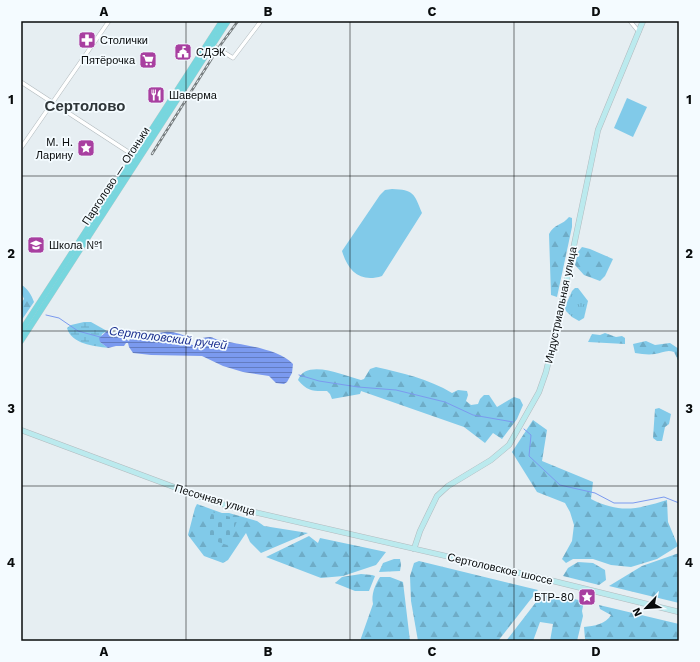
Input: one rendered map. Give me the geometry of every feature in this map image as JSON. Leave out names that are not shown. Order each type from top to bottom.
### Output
[{"type":"main road","name":"Парголово — Огоньки","points":[[21,341],[222,21]]},
{"type":"main road","name":"Парголово — Огоньки","points":[[21,331],[228,21]]},
{"type":"main road","name":"Индустриальная улица","points":[[414,549],[420,531],[437,496],[448,486],[491,460],[509,445],[539,392],[546,372],[556,329],[598,130],[643,21]]},
{"type":"main road","name":"Песочная улица","points":[[21,430],[228,506],[414,549]]},
{"type":"main road","name":"Сертоловское шоссе","points":[[414,549],[679,612]]},
{"type":"street","points":[[21,148],[108,21]]},
{"type":"street","points":[[212,45],[232,58],[261,21]]},
{"type":"street","points":[[630,21],[639,32]]},
{"type":"street","points":[[22,83],[137,157]]},
{"type":"green space","points":[[627,98],[647,107],[633,137],[614,128]]},
{"type":"green space","points":[[385,190],[405,190],[412,194],[415,197],[422,213],[382,276],[367,278],[356,274],[351,270],[342,251],[380,195]]},
{"type":"green space","points":[[569,217],[572,218],[572,227],[557,297],[551,295],[549,234],[553,228],[564,222]]},
{"type":"green space","points":[[582,247],[613,259],[605,276],[600,281],[584,275],[575,265],[578,252]]},
{"type":"green space","points":[[21,285],[29,292],[34,302],[21,321],[21,303],[24,299],[21,292]]},
{"type":"green space","points":[[575,288],[578,288],[588,301],[584,318],[579,321],[572,317],[564,309],[572,291]]},
{"type":"green space","points":[[91,322],[107,331],[102,334],[100,342],[108,348],[84,343],[73,338],[67,328],[71,325]]},
{"type":"green space","points":[[605,333],[616,337],[622,336],[625,338],[625,344],[588,342],[592,334],[600,335]]},
{"type":"green space","points":[[646,341],[655,345],[670,343],[679,349],[679,362],[674,352],[671,351],[658,354],[635,353],[633,344]]},
{"type":"green space","points":[[376,367],[425,380],[452,393],[458,390],[467,391],[468,395],[466,401],[471,405],[478,404],[484,395],[489,395],[497,407],[514,397],[520,399],[523,405],[517,419],[502,439],[493,433],[485,443],[464,427],[361,391],[360,394],[332,399],[327,391],[308,389],[298,380],[302,374],[309,370],[317,369],[336,372],[361,380],[364,379],[370,369]]},
{"type":"green space","points":[[659,408],[671,414],[669,424],[665,427],[662,441],[657,441],[653,438],[655,409]]},
{"type":"green space","points":[[533,420],[547,430],[542,461],[593,482],[591,499],[611,507],[620,508],[638,508],[667,500],[668,522],[678,546],[657,559],[631,567],[611,565],[593,559],[573,559],[566,563],[562,559],[572,541],[574,525],[570,512],[565,503],[537,492],[512,452]]},
{"type":"green space","points":[[197,504],[222,513],[229,513],[257,521],[264,526],[308,533],[261,553],[250,542],[246,533],[228,560],[223,563],[204,556],[188,535]]},
{"type":"green space","points":[[212,512],[238,519],[227,545],[203,537]]},
{"type":"green space","points":[[309,536],[318,543],[320,538],[386,552],[376,565],[343,576],[321,578],[266,557]]},
{"type":"green space","points":[[679,553],[679,603],[609,586],[642,566]]},
{"type":"green space","points":[[394,559],[400,559],[400,571],[379,572],[383,563]]},
{"type":"green space","points":[[419,561],[538,590],[498,641],[418,641],[411,601],[410,576],[414,563]]},
{"type":"green space","points":[[578,562],[593,563],[605,570],[606,580],[599,585],[563,576],[568,568]]},
{"type":"green space","points":[[361,574],[375,576],[369,591],[355,591],[335,583],[342,577]]},
{"type":"green space","points":[[380,577],[390,577],[403,582],[410,641],[360,641],[373,604],[374,590]]},
{"type":"green space","points":[[543,593],[584,601],[582,611],[583,616],[577,641],[550,641],[553,624],[540,622],[533,641],[506,641]]},
{"type":"green space","points":[[599,605],[679,624],[679,641],[595,641],[585,639],[584,627],[596,625],[606,621],[611,615],[600,609]]},
{"type":"water","points":[[107,331],[124,336],[129,341],[131,337],[140,338],[168,332],[190,338],[190,343],[192,345],[195,345],[198,339],[212,337],[218,340],[259,348],[278,354],[293,364],[292,373],[287,382],[284,384],[276,383],[269,376],[243,372],[223,366],[202,356],[151,355],[133,353],[128,343],[124,346],[108,348],[100,342],[99,338]]},
{"type":"waterway","name":"Сертоловский ручей","points":[[46,315],[59,318],[78,331],[100,337]]},
{"type":"waterway","name":"Сертоловский ручей","points":[[299,375],[319,381],[358,387],[396,390],[445,402],[473,415],[513,422]]},
{"type":"waterway","name":"Сертоловский ручей","points":[[524,429],[531,435],[529,456],[560,485],[595,493],[614,503],[633,503],[664,497],[679,503]]},
{"type":"railway","points":[[152,154],[219,47],[238,21]]},
{"type":"place","name":"Столички","points":[[87,40]]},
{"type":"place","name":"СДЭК","points":[[183,52]]},
{"type":"place","name":"Пятёрочка","points":[[148,60]]},
{"type":"place","name":"Шаверма","points":[[156,95]]},
{"type":"place","name":"М. Н. Ларину","points":[[86,148]]},
{"type":"place","name":"Школа №1","points":[[36,245]]},
{"type":"place","name":"БТР-80","points":[[587,597]]},
{"type":"district","name":"Сертолово","points":[[85,106]]}]
